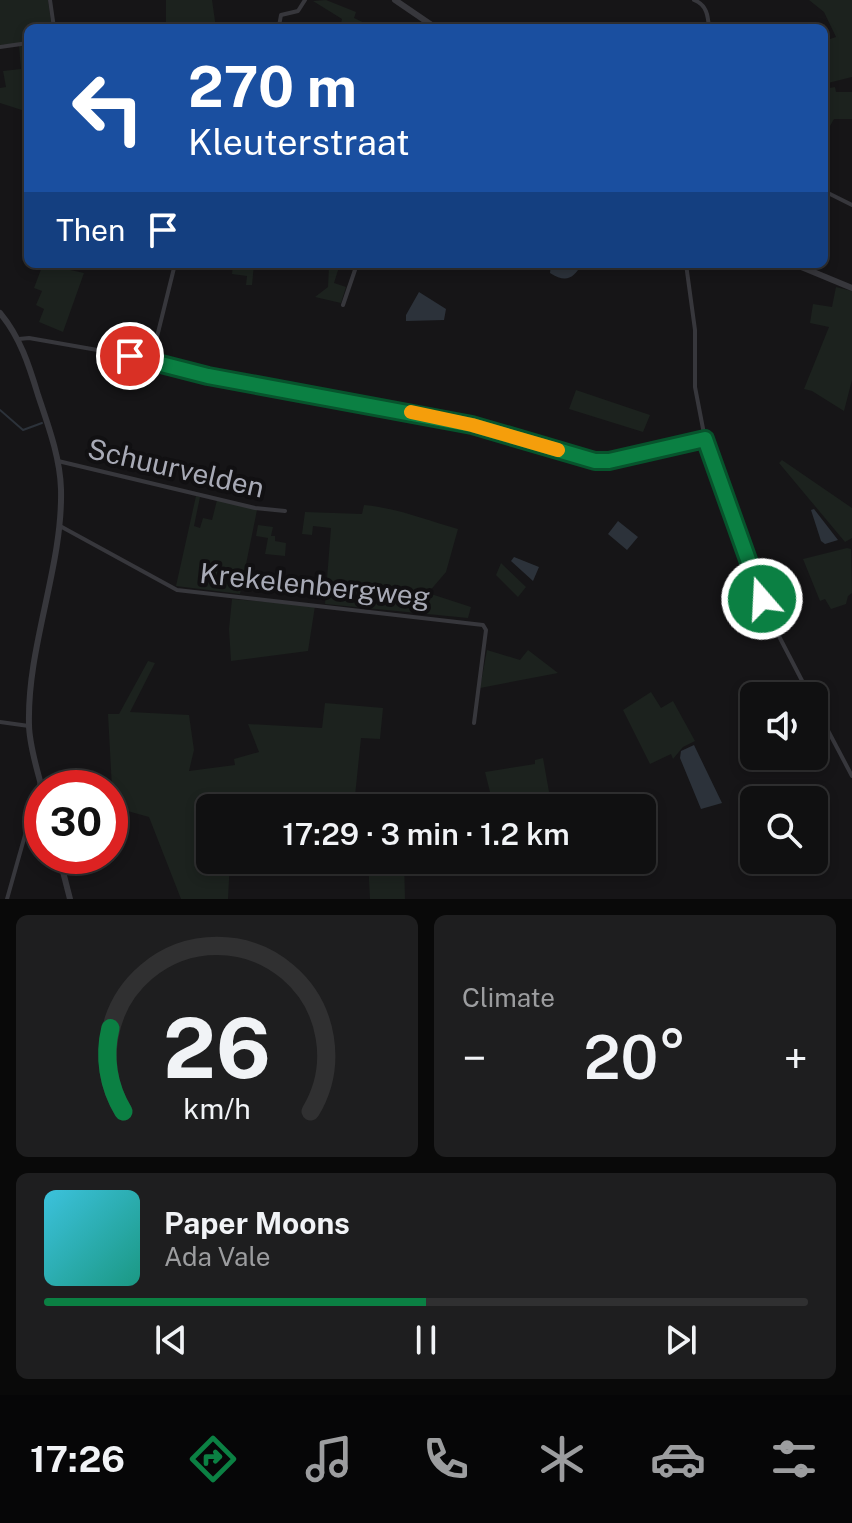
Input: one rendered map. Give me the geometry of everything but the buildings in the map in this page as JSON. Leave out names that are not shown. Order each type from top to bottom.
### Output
[{"type":"street","points":[[50,0],[53,24]]},
{"type":"street","points":[[279,24],[281,15],[298,11],[305,0]]},
{"type":"street","points":[[395,0],[430,24]]},
{"type":"street","points":[[694,0],[706,9],[708,24]]},
{"type":"street","points":[[0,47],[24,44]]},
{"type":"street","points":[[828,193],[852,205]]},
{"type":"street","points":[[151,361],[174,268]]},
{"type":"street","points":[[343,305],[356,268]]},
{"type":"street","points":[[687,268],[695,330],[695,387],[705,439],[769,617],[803,682]]},
{"type":"street","points":[[804,268],[852,288]]},
{"type":"street","points":[[0,313],[19,339],[58,461],[61,488],[58,524],[31,684],[29,726],[38,770]]},
{"type":"street","points":[[19,339],[29,338],[151,361],[208,376],[472,425],[595,461],[609,461],[705,439]]},
{"type":"street","name":"Schuurvelden","points":[[58,461],[255,508],[285,511]]},
{"type":"street","name":"Krekelenbergweg","points":[[58,524],[177,590],[483,625],[486,630],[474,723]]},
{"type":"street","points":[[0,722],[29,726]]},
{"type":"street","points":[[828,731],[852,776]]},
{"type":"street","points":[[7,899],[24,838]]},
{"type":"street","points":[[64,874],[70,899]]},
{"type":"shaded area","points":[[0,0],[48,0],[51,24],[24,24],[24,43],[0,45]]},
{"type":"shaded area","points":[[166,0],[212,0],[215,24],[166,24]]},
{"type":"shaded area","points":[[326,0],[356,12],[354,18],[367,24],[341,24],[342,19],[313,1]]},
{"type":"shaded area","points":[[809,0],[852,0],[852,77],[828,83],[828,40],[836,37],[824,12]]},
{"type":"shaded area","points":[[19,46],[24,46],[24,111],[0,103],[0,88],[6,87],[3,71],[21,69]]},
{"type":"shaded area","points":[[835,87],[836,92],[852,92],[852,119],[834,119],[828,126],[828,88]]},
{"type":"shaded area","points":[[42,268],[84,273],[63,332],[39,322],[44,309],[36,305],[42,291],[34,288]]},
{"type":"shaded area","points":[[233,268],[254,268],[252,285],[246,285],[247,276],[232,274]]},
{"type":"shaded area","points":[[329,268],[339,268],[334,283],[346,287],[341,303],[315,297],[328,287]]},
{"type":"shaded area","points":[[551,268],[579,268],[565,279],[550,273]]},
{"type":"shaded area","points":[[836,287],[852,291],[852,380],[844,411],[804,389],[829,327],[810,323],[813,304],[832,307]]},
{"type":"shaded area","points":[[419,292],[446,309],[444,320],[406,321],[406,315]]},
{"type":"shaded area","points":[[576,390],[650,415],[643,432],[569,409]]},
{"type":"shaded area","points":[[782,460],[852,508],[852,538],[845,542],[779,463]]},
{"type":"shaded area","points":[[196,496],[200,497],[194,526],[200,528],[203,518],[212,520],[217,500],[257,510],[240,594],[176,586]]},
{"type":"shaded area","points":[[364,505],[458,529],[446,572],[428,593],[471,607],[468,618],[325,604],[331,528],[313,526],[312,535],[302,534],[305,512],[362,514]]},
{"type":"shaded area","points":[[814,509],[838,540],[825,544],[821,541],[811,510]]},
{"type":"shaded area","points":[[618,521],[638,537],[627,550],[608,534]]},
{"type":"shaded area","points":[[258,525],[273,527],[271,536],[275,536],[275,541],[286,543],[285,556],[265,554],[268,538],[256,536]]},
{"type":"shaded area","points":[[851,549],[852,593],[846,604],[831,609],[825,599],[820,601],[803,559]]},
{"type":"shaded area","points":[[514,557],[539,567],[533,581],[511,561]]},
{"type":"shaded area","points":[[501,563],[526,587],[518,597],[496,575]]},
{"type":"shaded area","points":[[232,599],[315,606],[308,651],[231,661],[229,629]]},
{"type":"shaded area","points":[[487,650],[520,660],[528,650],[558,673],[480,688]]},
{"type":"shaded area","points":[[148,661],[155,663],[130,712],[189,715],[194,750],[189,771],[235,765],[234,759],[259,752],[248,724],[322,728],[325,703],[383,708],[380,739],[361,738],[355,794],[196,794],[196,874],[229,874],[228,899],[181,899],[149,817],[128,811],[128,770],[111,770],[108,714],[119,714]]},
{"type":"shaded area","points":[[651,692],[661,708],[673,701],[695,741],[683,747],[673,759],[671,754],[650,764],[623,710]]},
{"type":"shaded area","points":[[694,745],[722,803],[701,809],[680,758],[681,751]]},
{"type":"shaded area","points":[[543,758],[549,794],[490,794],[485,772],[535,764],[535,760]]},
{"type":"shaded area","points":[[369,874],[404,874],[405,899],[370,899]]},
{"type":"waterway","points":[[0,410],[23,430],[42,423]]},
{"type":"slow traffic","points":[[411,412],[472,425],[558,450]]},
{"type":"route","points":[[130,356],[208,376],[472,425],[595,461],[609,461],[705,439],[762,599]]}]
